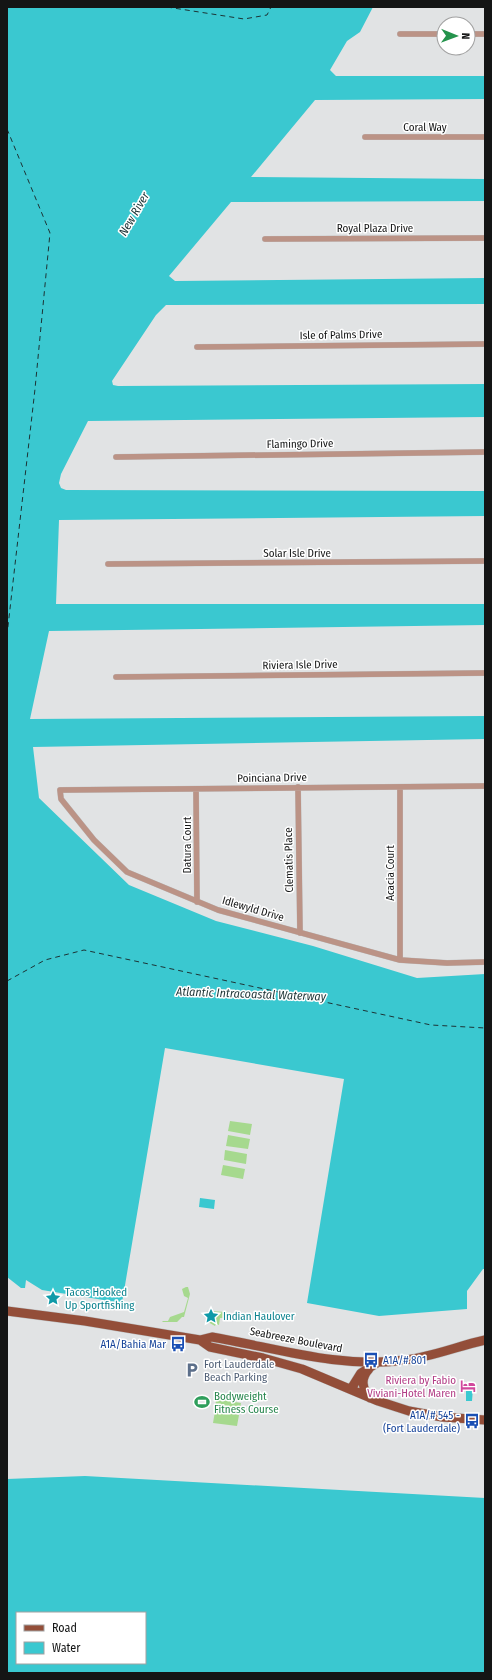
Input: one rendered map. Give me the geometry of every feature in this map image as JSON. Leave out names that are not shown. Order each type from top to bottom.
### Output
[{"type":"main road","name":"Seabreeze Boulevard","points":[[7,1311],[85,1321],[200,1340],[212,1337],[325,1359],[375,1364],[419,1358],[485,1340]]},
{"type":"main road","points":[[200,1340],[210,1347],[263,1358],[302,1370],[370,1398],[403,1409],[425,1414],[485,1420]]},
{"type":"main road","points":[[350,1389],[361,1373],[375,1364]]},
{"type":"main road","points":[[370,1398],[364,1390],[364,1376],[375,1364]]},
{"type":"street","points":[[400,34],[436,34]]},
{"type":"street","name":"Coral Way","points":[[365,137],[485,137]]},
{"type":"street","name":"Royal Plaza Drive","points":[[265,239],[485,238]]},
{"type":"street","name":"Isle of Palms Drive","points":[[197,347],[485,344]]},
{"type":"street","name":"Flamingo Drive","points":[[116,457],[485,452]]},
{"type":"street","name":"Solar Isle Drive","points":[[108,564],[485,561]]},
{"type":"street","name":"Riviera Isle Drive","points":[[116,677],[485,673]]},
{"type":"street","name":"Poinciana Drive","points":[[60,790],[485,786]]},
{"type":"street","name":"Clematis Place","points":[[298,787],[300,933]]},
{"type":"street","name":"Acacia Court","points":[[400,787],[400,960]]},
{"type":"street","name":"Datura Court","points":[[196,789],[197,902]]},
{"type":"street","name":"Idlewyld Drive","points":[[60,790],[61,799],[94,840],[127,872],[197,902],[218,910],[400,960],[447,963],[485,962]]},
{"type":"green space","points":[[230,1121],[252,1124],[250,1135],[228,1131]]},
{"type":"green space","points":[[228,1135],[250,1139],[248,1149],[226,1146]]},
{"type":"green space","points":[[225,1150],[247,1154],[246,1164],[224,1160]]},
{"type":"green space","points":[[223,1165],[245,1169],[243,1179],[221,1175]]},
{"type":"green space","points":[[188,1287],[190,1294],[184,1317],[177,1322],[163,1322],[162,1321],[168,1321],[170,1317],[184,1312],[188,1298],[184,1296],[182,1289]]},
{"type":"green space","points":[[208,1311],[227,1312],[227,1315],[220,1318],[219,1325],[216,1324],[215,1326],[208,1322]]},
{"type":"green space","points":[[216,1399],[241,1403],[239,1414],[215,1411]]},
{"type":"green space","points":[[215,1411],[239,1415],[237,1426],[213,1423]]},
{"type":"water","points":[[7,7],[373,7],[360,32],[347,41],[330,70],[336,76],[485,76],[485,99],[315,100],[251,177],[485,179],[485,201],[231,202],[169,276],[175,281],[485,278],[485,304],[166,305],[156,315],[112,381],[113,385],[118,386],[485,384],[485,417],[88,421],[61,474],[59,483],[61,488],[66,490],[485,491],[485,516],[59,520],[56,604],[485,604],[485,625],[49,631],[30,719],[485,716],[485,739],[33,747],[39,798],[129,885],[216,921],[313,946],[417,978],[485,974],[485,1269],[483,1269],[467,1291],[467,1309],[379,1316],[307,1303],[344,1079],[165,1048],[122,1303],[42,1290],[26,1280],[25,1288],[21,1288],[7,1277]]},
{"type":"water","points":[[200,1198],[215,1200],[214,1209],[199,1207]]},
{"type":"water","points":[[466,1387],[473,1388],[472,1401],[466,1401]]},
{"type":"water","points":[[85,1476],[485,1498],[485,1673],[7,1673],[7,1479]]},
{"type":"ferry route","points":[[167,7],[244,19],[267,15],[271,7]]},
{"type":"ferry route","points":[[7,129],[50,233],[35,389],[7,635]]},
{"type":"ferry route","points":[[7,981],[45,960],[84,950],[431,1025],[485,1028]]},
{"type":"place","name":"Tacos Hooked Up Sportfishing","points":[[53,1298]]},
{"type":"place","name":"Indian Haulover","points":[[211,1316]]},
{"type":"place","name":"A1A/Bahia Mar","points":[[178,1344]]},
{"type":"place","name":"A1A/# 801","points":[[371,1360]]},
{"type":"place","name":"Fort Lauderdale Beach Parking","points":[[192,1370]]},
{"type":"place","name":"Riviera by Fabio Viviani-Hotel Maren","points":[[468,1386]]},
{"type":"place","name":"Bodyweight Fitness Course","points":[[202,1402]]},
{"type":"place","name":"A1A/# 545 - (Fort Lauderdale)","points":[[472,1421]]},
{"type":"water label","name":"New River","points":[[134,214]]},
{"type":"water label","name":"Atlantic Intracoastal Waterway","points":[[251,994]]}]
